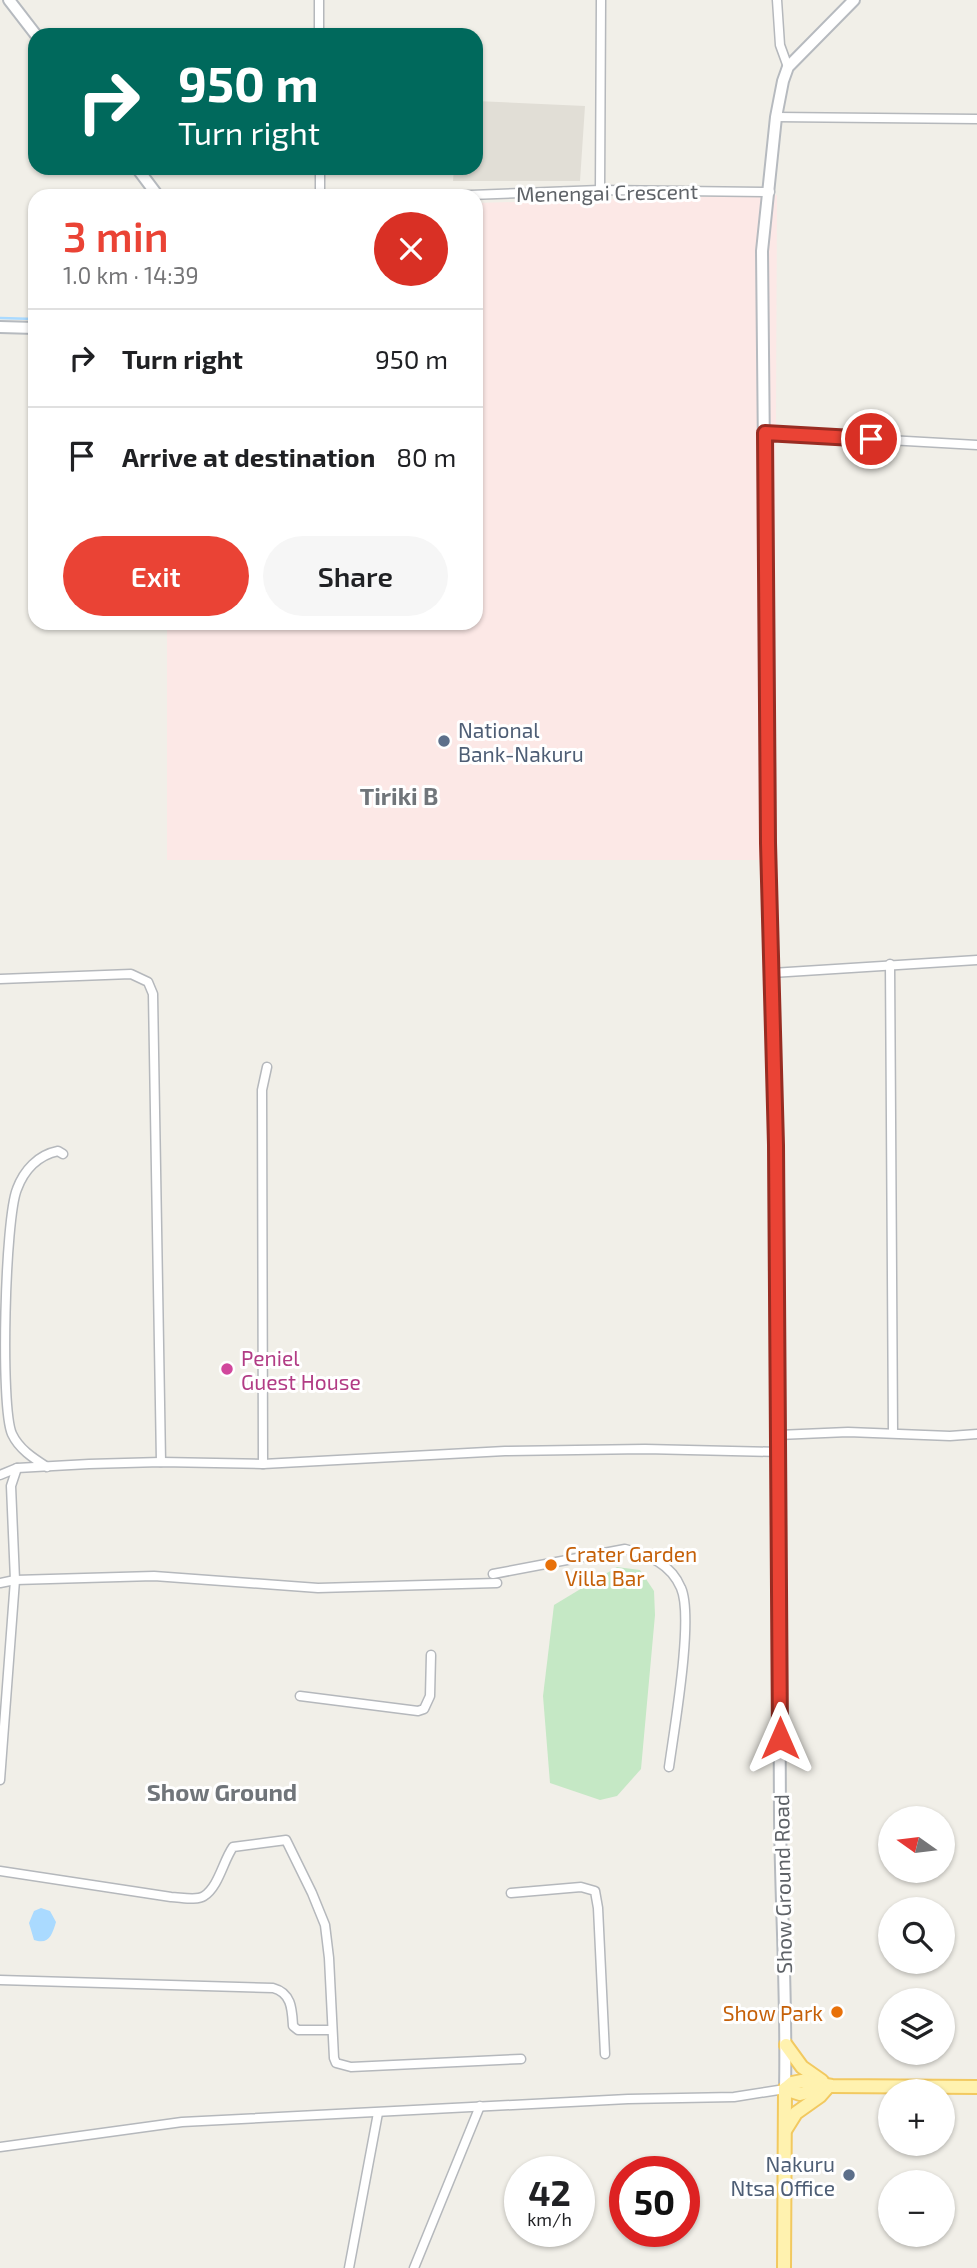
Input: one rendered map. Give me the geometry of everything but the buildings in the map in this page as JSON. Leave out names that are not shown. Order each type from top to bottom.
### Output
[{"type":"main road","points":[[9,0],[31,28]]},
{"type":"main road","points":[[788,67],[854,0]]},
{"type":"main road","name":"Show Ground Road","points":[[785,2089],[781,1908],[776,1104],[768,828],[762,251],[776,117],[788,67]]},
{"type":"main road","points":[[142,175],[152,189]]},
{"type":"main road","points":[[0,327],[28,328]]},
{"type":"main road","points":[[786,2045],[802,2067],[829,2087]]},
{"type":"main road","points":[[784,2268],[785,2089],[792,2083],[802,2081],[829,2087],[977,2087]]},
{"type":"main road","points":[[784,2132],[796,2113],[829,2087]]},
{"type":"street","points":[[319,0],[319,28]]},
{"type":"street","points":[[600,190],[601,0]]},
{"type":"street","points":[[777,0],[780,45],[788,67]]},
{"type":"street","points":[[776,117],[977,119]]},
{"type":"street","name":"Menengai Crescent","points":[[483,194],[600,190],[770,192]]},
{"type":"street","points":[[765,433],[977,445]]},
{"type":"street","points":[[772,973],[977,960]]},
{"type":"street","points":[[890,964],[893,1432]]},
{"type":"street","points":[[0,979],[131,974],[148,982],[153,994],[162,1462]]},
{"type":"street","points":[[263,1464],[262,1090],[267,1067]]},
{"type":"street","points":[[47,1467],[29,1455],[11,1432],[6,1393],[7,1242],[11,1209],[25,1172],[50,1152],[58,1151],[63,1154]]},
{"type":"street","points":[[778,1435],[810,1432],[893,1432],[950,1436],[977,1434]]},
{"type":"street","points":[[0,1475],[16,1468],[162,1462],[263,1464],[505,1451],[779,1451]]},
{"type":"street","points":[[0,1780],[15,1580],[11,1486],[16,1468]]},
{"type":"street","points":[[493,1574],[625,1549],[645,1554],[662,1564],[674,1576],[682,1590],[685,1630],[669,1767]]},
{"type":"street","points":[[0,1583],[15,1580],[154,1576],[318,1588],[497,1583]]},
{"type":"street","points":[[300,1696],[418,1711],[424,1709],[430,1696],[431,1655]]},
{"type":"street","points":[[0,1871],[197,1898],[205,1896],[233,1847],[286,1840],[325,1926],[330,1958],[334,2058],[342,2066],[521,2059]]},
{"type":"street","points":[[511,1893],[581,1887],[594,1891],[598,1908],[605,2054]]},
{"type":"street","points":[[0,1980],[273,1988],[281,1990],[287,1997],[293,2012],[293,2026],[298,2030],[332,2030]]},
{"type":"street","points":[[0,2147],[182,2122],[628,2099],[734,2097],[785,2089]]},
{"type":"street","points":[[414,2268],[480,2106]]},
{"type":"street","points":[[349,2268],[378,2113]]},
{"type":"shaded area","points":[[483,101],[585,106],[580,181],[453,181],[453,175],[483,175]]},
{"type":"shaded area","points":[[777,195],[774,860],[167,860],[167,630],[483,630],[483,203]]},
{"type":"green space","points":[[617,1567],[640,1570],[654,1591],[655,1615],[641,1769],[617,1796],[600,1800],[550,1783],[543,1696],[554,1605]]},
{"type":"water","points":[[41,1908],[50,1911],[56,1922],[49,1938],[39,1941],[34,1940],[29,1923],[34,1911]]},
{"type":"waterway","points":[[0,318],[28,319]]},
{"type":"place","name":"National Bank-Nakuru","points":[[444,741]]},
{"type":"place","name":"Peniel Guest House","points":[[227,1369]]},
{"type":"place","name":"Crater Garden Villa Bar","points":[[551,1565]]},
{"type":"place","name":"Show Park","points":[[837,2012]]},
{"type":"place","name":"Nakuru Ntsa Office","points":[[849,2175]]},
{"type":"district","name":"Tiriki B","points":[[399,795]]},
{"type":"district","name":"Show Ground","points":[[222,1791]]},
{"type":"route","points":[[780,1738],[776,1104],[768,843],[765,433],[871,439]]}]
